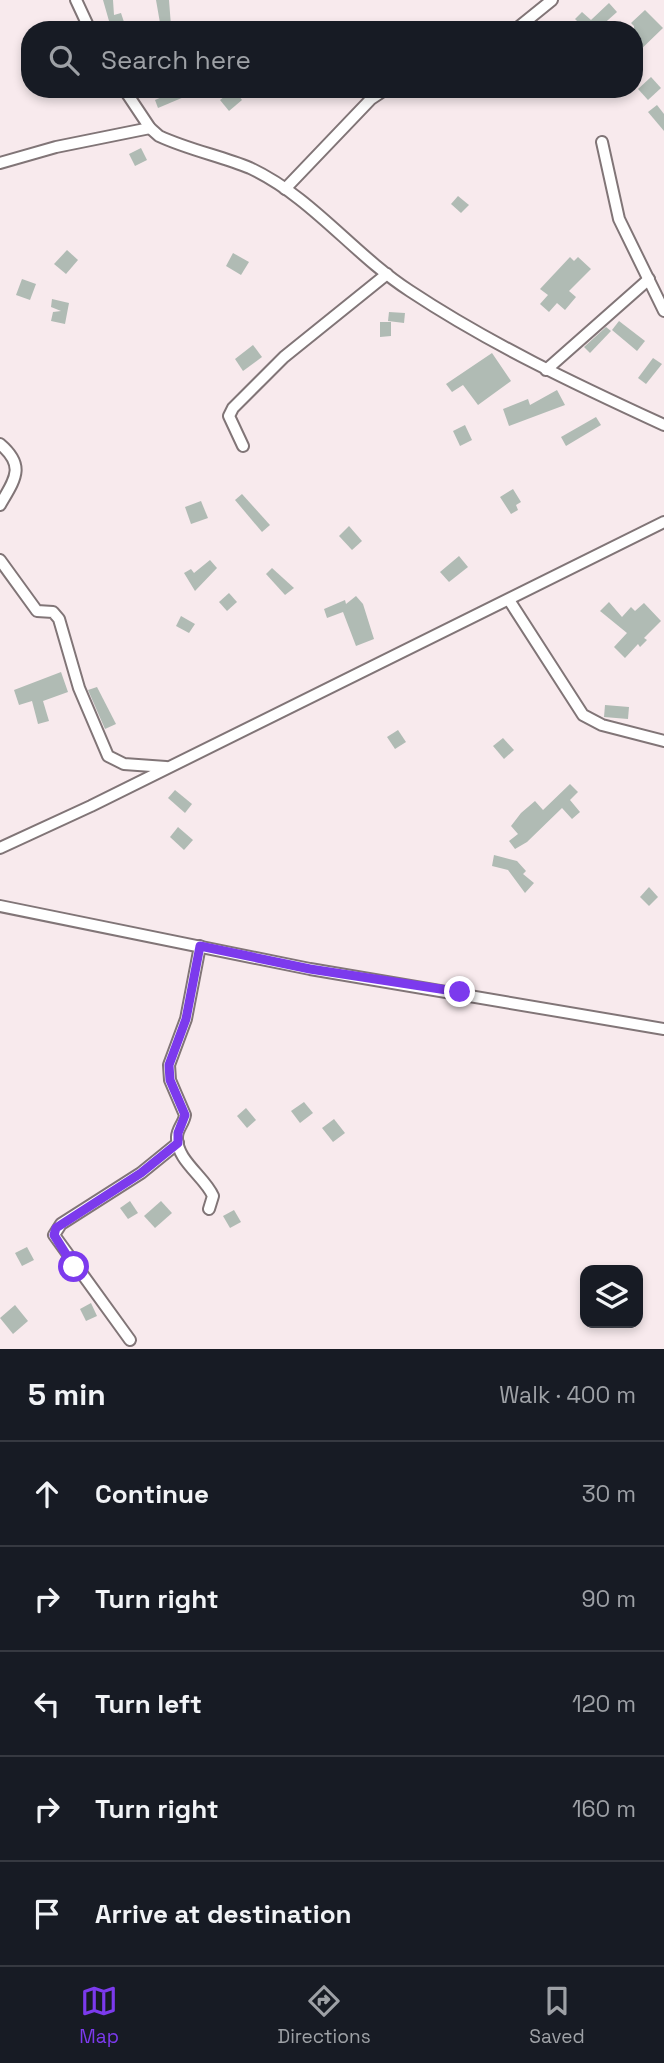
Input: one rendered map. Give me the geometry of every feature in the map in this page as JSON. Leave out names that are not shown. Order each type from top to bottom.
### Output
[{"type":"street","points":[[76,0],[86,21]]},
{"type":"street","points":[[526,21],[552,0]]},
{"type":"street","points":[[130,98],[150,128],[173,143],[249,168],[285,189],[312,208],[387,275],[472,329],[546,370],[664,425]]},
{"type":"street","points":[[285,189],[372,98]]},
{"type":"street","points":[[0,163],[56,147],[150,128]]},
{"type":"street","points":[[602,142],[620,219],[664,311]]},
{"type":"street","points":[[243,446],[230,421],[233,408],[294,348],[387,275]]},
{"type":"street","points":[[546,370],[649,279]]},
{"type":"street","points":[[0,444],[14,458],[16,475],[0,505]]},
{"type":"street","points":[[0,848],[664,522]]},
{"type":"street","points":[[0,560],[37,611],[53,612],[59,620],[79,688],[108,756],[124,764],[169,767]]},
{"type":"street","points":[[509,600],[583,715],[602,725],[664,741]]},
{"type":"street","points":[[0,906],[310,969],[664,1029]]},
{"type":"street","points":[[200,946],[186,1019],[169,1065],[170,1080],[185,1115],[178,1133],[178,1143],[185,1158],[214,1196],[209,1209]]},
{"type":"street","points":[[130,1340],[54,1235],[61,1224],[141,1173],[178,1143]]},
{"type":"building","points":[[103,0],[113,0],[114,15],[121,13],[124,21],[109,21]]},
{"type":"building","points":[[156,0],[169,0],[171,21],[160,21]]},
{"type":"building","points":[[609,3],[617,12],[607,21],[575,19],[582,12],[591,20]]},
{"type":"building","points":[[645,10],[663,28],[643,47],[643,21],[633,21]]},
{"type":"building","points":[[651,77],[661,88],[648,100],[643,94],[643,84]]},
{"type":"building","points":[[160,98],[182,98],[158,108],[155,100]]},
{"type":"building","points":[[241,98],[242,100],[229,111],[220,100]]},
{"type":"building","points":[[657,105],[664,114],[664,131],[648,112]]},
{"type":"building","points":[[141,148],[147,160],[135,166],[129,154]]},
{"type":"building","points":[[458,196],[469,205],[461,213],[451,204]]},
{"type":"building","points":[[67,250],[78,260],[66,274],[54,264]]},
{"type":"building","points":[[233,253],[249,262],[241,275],[226,266]]},
{"type":"building","points":[[570,257],[574,261],[578,257],[591,269],[569,291],[576,297],[565,310],[557,303],[549,312],[540,304],[548,295],[540,289]]},
{"type":"building","points":[[22,279],[36,284],[30,300],[16,295]]},
{"type":"building","points":[[52,299],[69,303],[65,324],[51,321],[53,312],[61,311],[51,307]]},
{"type":"building","points":[[389,312],[405,313],[404,323],[388,321]]},
{"type":"building","points":[[619,321],[645,341],[637,351],[612,330]]},
{"type":"building","points":[[380,322],[391,322],[391,336],[380,337]]},
{"type":"building","points":[[606,327],[611,331],[590,353],[584,347]]},
{"type":"building","points":[[253,345],[262,357],[243,371],[235,359]]},
{"type":"building","points":[[492,353],[511,381],[478,405],[463,385],[452,392],[446,384]]},
{"type":"building","points":[[653,358],[662,364],[646,384],[638,378]]},
{"type":"building","points":[[557,390],[565,405],[509,426],[503,409],[528,399],[530,405]]},
{"type":"building","points":[[596,417],[601,425],[566,446],[561,437]]},
{"type":"building","points":[[465,425],[472,440],[460,446],[453,431]]},
{"type":"building","points":[[513,489],[521,502],[516,505],[518,510],[511,514],[500,497]]},
{"type":"building","points":[[242,494],[270,525],[262,532],[235,500]]},
{"type":"building","points":[[201,501],[208,518],[191,524],[185,507]]},
{"type":"building","points":[[349,526],[362,541],[352,550],[339,536]]},
{"type":"building","points":[[459,556],[468,567],[449,582],[440,572]]},
{"type":"building","points":[[210,560],[217,568],[195,591],[184,573],[191,569],[194,573]]},
{"type":"building","points":[[272,568],[294,588],[285,595],[266,574]]},
{"type":"building","points":[[229,593],[237,602],[227,611],[219,602]]},
{"type":"building","points":[[356,596],[363,604],[374,639],[356,646],[343,612],[327,618],[324,609],[345,600],[346,604]]},
{"type":"building","points":[[609,602],[622,617],[631,607],[635,611],[644,603],[661,621],[644,638],[647,640],[640,647],[638,644],[625,658],[614,647],[627,633],[600,611]]},
{"type":"building","points":[[181,616],[195,624],[189,633],[176,626]]},
{"type":"building","points":[[61,672],[68,692],[43,701],[49,721],[38,724],[32,701],[19,705],[14,690]]},
{"type":"building","points":[[97,687],[116,724],[105,729],[88,690]]},
{"type":"building","points":[[605,705],[629,707],[628,719],[604,717]]},
{"type":"building","points":[[398,730],[406,742],[395,749],[387,737]]},
{"type":"building","points":[[503,738],[514,750],[504,759],[493,746]]},
{"type":"building","points":[[570,784],[578,792],[570,800],[580,812],[572,819],[562,808],[527,842],[515,849],[509,841],[518,834],[511,826],[521,813],[535,801],[543,810]]},
{"type":"building","points":[[175,790],[192,804],[185,813],[168,798]]},
{"type":"building","points":[[178,827],[193,840],[184,850],[170,837]]},
{"type":"building","points":[[494,855],[517,861],[526,871],[523,874],[534,883],[525,893],[508,870],[492,866]]},
{"type":"building","points":[[649,887],[658,897],[649,906],[640,897]]},
{"type":"building","points":[[304,1102],[313,1113],[300,1123],[291,1111]]},
{"type":"building","points":[[246,1108],[256,1120],[247,1128],[237,1116]]},
{"type":"building","points":[[334,1119],[345,1133],[333,1142],[322,1128]]},
{"type":"building","points":[[130,1201],[138,1213],[128,1219],[120,1208]]},
{"type":"building","points":[[161,1201],[172,1213],[155,1228],[144,1216]]},
{"type":"building","points":[[234,1210],[241,1222],[230,1228],[223,1216]]},
{"type":"building","points":[[27,1247],[34,1260],[22,1266],[15,1253]]},
{"type":"building","points":[[91,1303],[97,1316],[86,1321],[80,1309]]},
{"type":"building","points":[[15,1305],[28,1321],[13,1334],[0,1318]]},
{"type":"route","points":[[74,1267],[58,1245],[54,1235],[56,1228],[141,1173],[178,1143],[178,1133],[185,1115],[168,1072],[170,1059],[186,1019],[200,946],[310,969],[460,992]]}]
